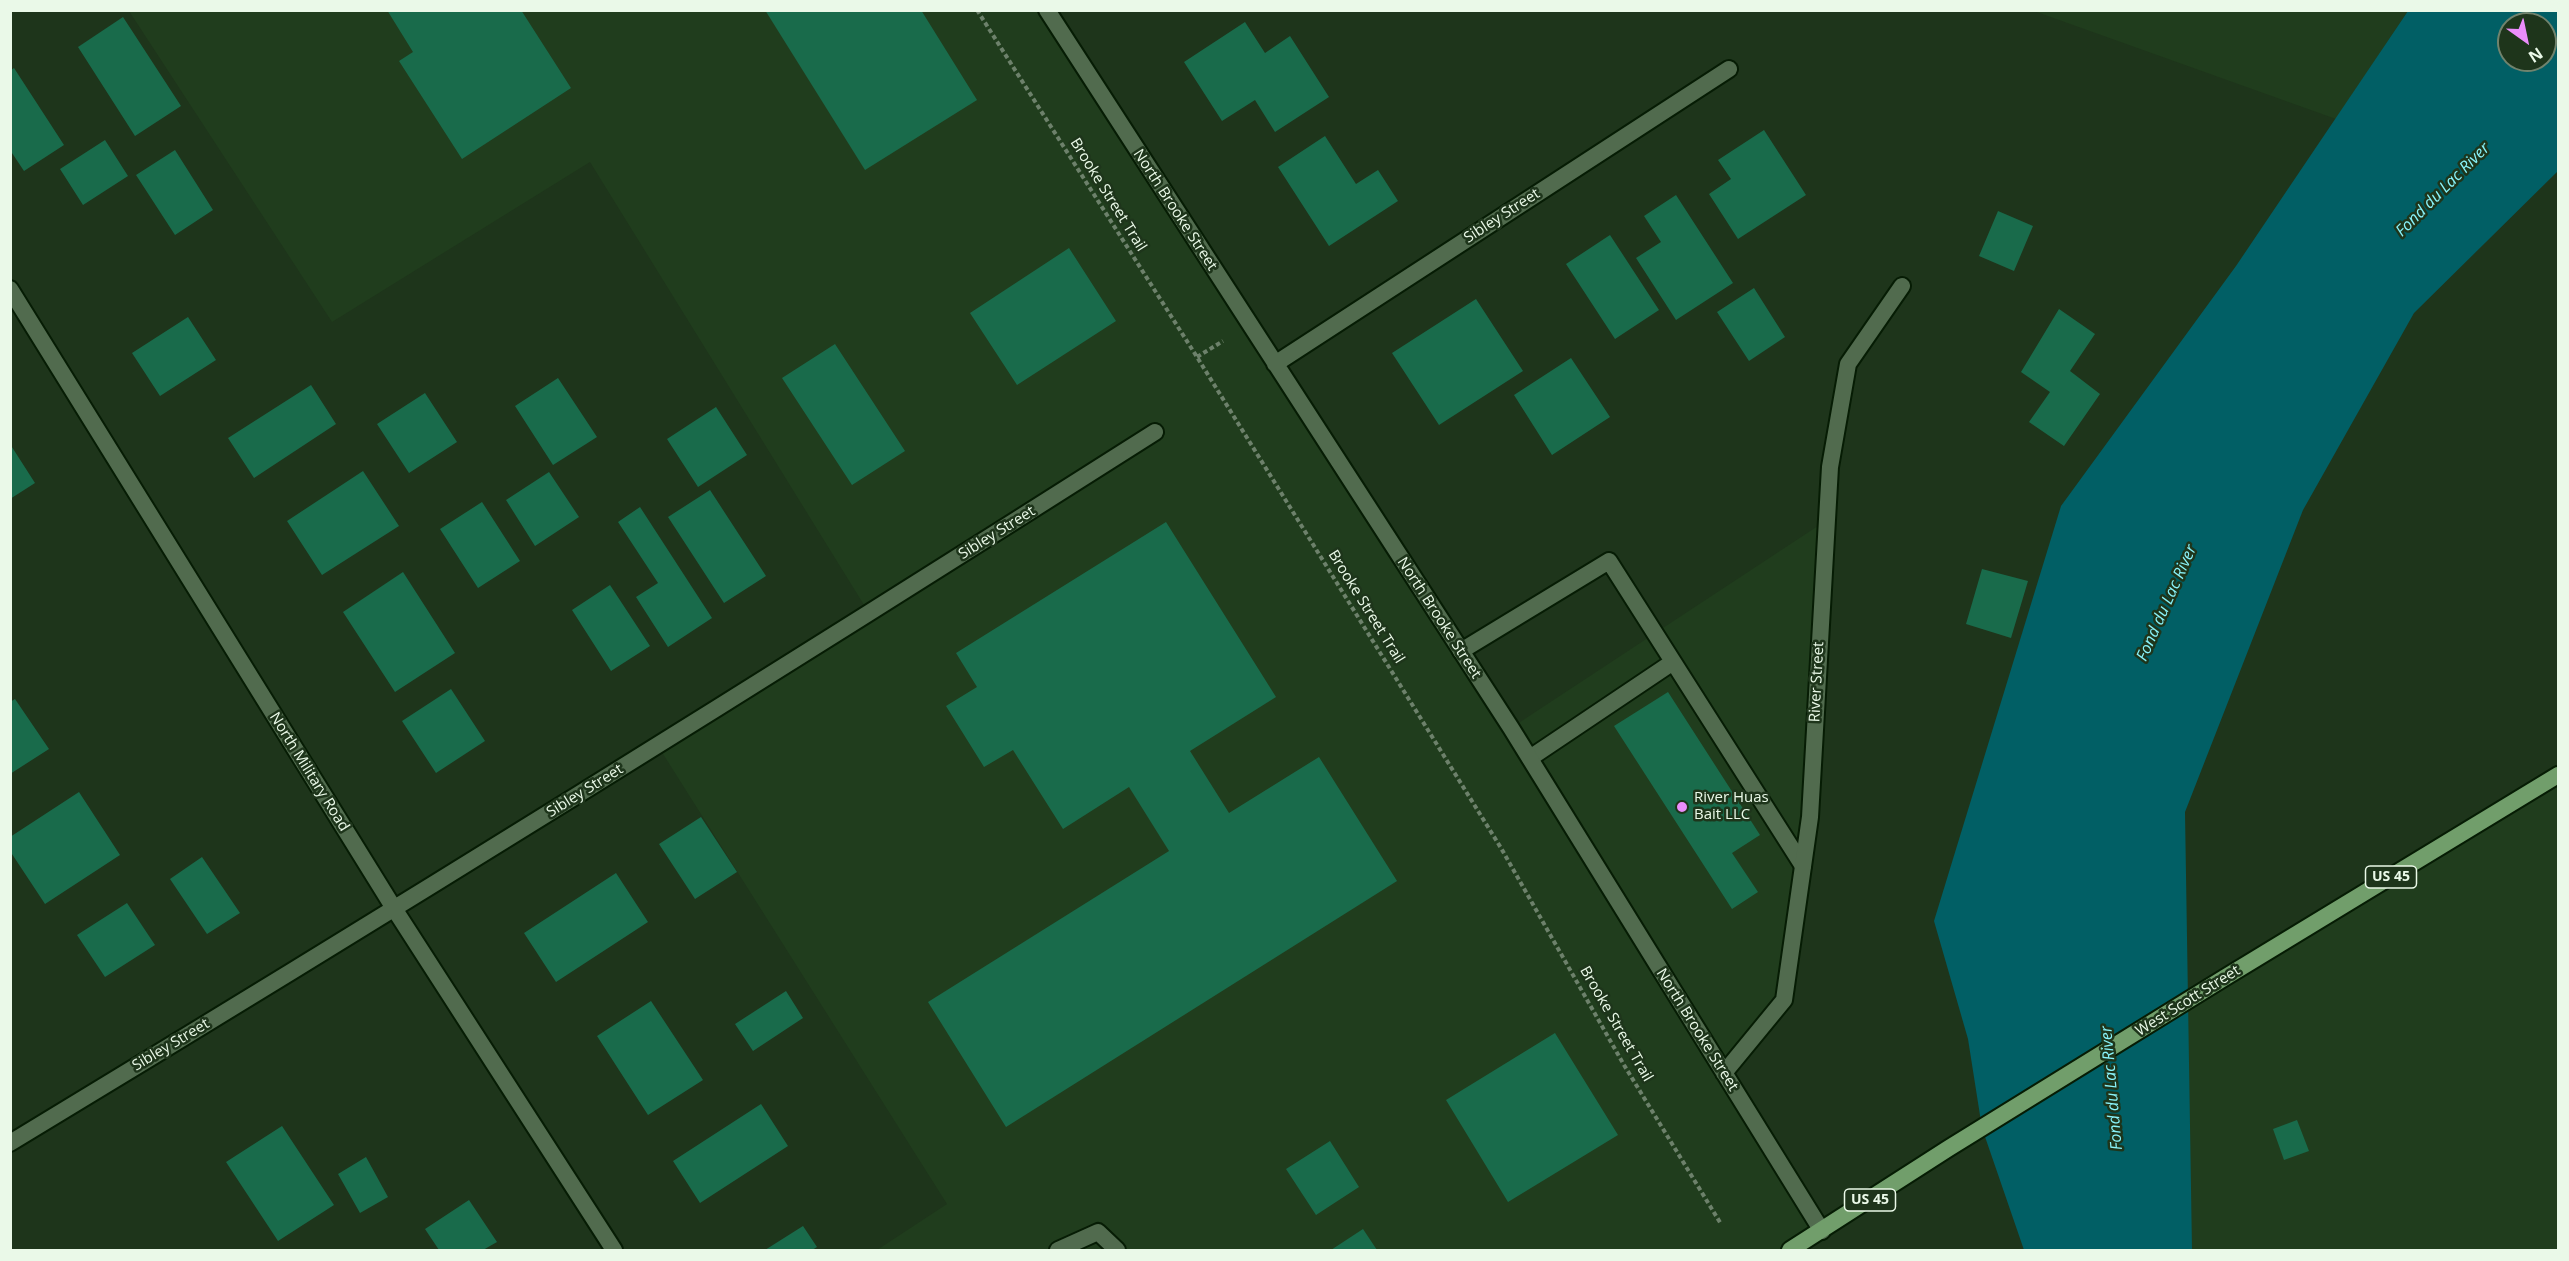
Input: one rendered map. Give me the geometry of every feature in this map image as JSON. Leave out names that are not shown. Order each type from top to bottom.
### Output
[{"type":"main road","name":"West Scott Street","points":[[1790,1251],[1949,1148],[2559,775]]},
{"type":"street","name":"North Brooke Street","points":[[1047,10],[1530,758],[1822,1231]]},
{"type":"street","name":"Sibley Street","points":[[1275,364],[1729,69]]},
{"type":"street","name":"River Street","points":[[1724,1073],[1784,1000],[1810,817],[1830,467],[1848,364],[1902,286]]},
{"type":"street","name":"North Military Road","points":[[10,290],[394,910],[614,1251]]},
{"type":"street","name":"Sibley Street","points":[[10,1143],[394,910],[870,614],[1155,432]]},
{"type":"street","points":[[1461,651],[1609,561],[1803,866]]},
{"type":"street","points":[[1530,758],[1673,662]]},
{"type":"street","points":[[1058,1251],[1098,1232],[1117,1251]]},
{"type":"path","name":"Brooke Street Trail","points":[[977,10],[1203,367],[1501,848],[1624,1065],[1721,1224]]},
{"type":"shaded area","points":[[129,11],[1047,11],[1511,728],[1827,520],[1810,817],[1784,1000],[1724,1073],[1822,1231],[1790,1250],[877,1250],[947,1204],[658,746],[869,613],[590,162],[332,322]]},
{"type":"shaded area","points":[[2034,11],[2408,11],[2336,119]]},
{"type":"shaded area","points":[[2558,775],[2558,1250],[2191,1250],[2180,1006]]},
{"type":"water","name":"Fond du Lac River","points":[[2408,11],[2558,11],[2558,171],[2414,313],[2303,510],[2185,812],[2192,1250],[2024,1250],[1982,1128],[1968,1039],[1934,921],[2061,506],[2236,266]]},
{"type":"building","points":[[387,10],[521,10],[571,88],[462,159],[399,61],[413,52]]},
{"type":"building","points":[[765,10],[921,10],[977,100],[865,170]]},
{"type":"building","points":[[123,17],[181,106],[135,136],[78,47]]},
{"type":"building","points":[[1245,22],[1265,53],[1290,36],[1329,97],[1275,132],[1255,100],[1222,121],[1184,62]]},
{"type":"building","points":[[14,68],[64,145],[24,171],[10,150],[10,71]]},
{"type":"building","points":[[1764,130],[1806,195],[1738,239],[1709,194],[1731,179],[1718,160]]},
{"type":"building","points":[[1325,136],[1356,184],[1378,170],[1398,201],[1329,246],[1278,167]]},
{"type":"building","points":[[105,140],[128,176],[83,205],[60,169]]},
{"type":"building","points":[[175,150],[213,210],[175,235],[136,175]]},
{"type":"building","points":[[1676,195],[1733,283],[1676,320],[1636,258],[1661,242],[1644,216]]},
{"type":"building","points":[[1998,211],[2033,226],[2014,271],[1979,256]]},
{"type":"building","points":[[1610,235],[1659,310],[1615,339],[1566,264]]},
{"type":"building","points":[[1069,248],[1116,321],[1017,385],[970,313]]},
{"type":"building","points":[[1754,288],[1785,337],[1749,361],[1717,312]]},
{"type":"building","points":[[1476,299],[1523,371],[1439,425],[1392,353]]},
{"type":"building","points":[[2059,309],[2095,334],[2070,371],[2100,394],[2064,446],[2029,422],[2050,392],[2021,372]]},
{"type":"building","points":[[188,317],[216,360],[160,396],[132,353]]},
{"type":"building","points":[[835,344],[905,451],[852,485],[782,378]]},
{"type":"building","points":[[1571,358],[1610,417],[1552,455],[1514,395]]},
{"type":"building","points":[[558,378],[597,437],[553,465],[515,406]]},
{"type":"building","points":[[311,385],[336,424],[254,478],[228,438]]},
{"type":"building","points":[[425,393],[457,442],[409,473],[377,424]]},
{"type":"building","points":[[716,407],[747,455],[698,487],[667,439]]},
{"type":"building","points":[[10,444],[35,483],[10,499]]},
{"type":"building","points":[[363,471],[399,526],[322,575],[287,521]]},
{"type":"building","points":[[549,472],[579,517],[535,546],[506,500]]},
{"type":"building","points":[[710,490],[766,576],[724,603],[668,517]]},
{"type":"building","points":[[482,502],[520,561],[478,588],[440,529]]},
{"type":"building","points":[[640,507],[712,618],[668,647],[636,597],[658,583],[618,522]]},
{"type":"building","points":[[1166,522],[1276,697],[1190,751],[1229,813],[1319,757],[1397,881],[1006,1127],[928,1002],[1169,851],[1129,787],[1063,829],[1013,750],[984,767],[946,706],[977,687],[956,653]]},
{"type":"building","points":[[1982,569],[2028,581],[2011,638],[1966,624]]},
{"type":"building","points":[[403,572],[455,653],[395,692],[343,612]]},
{"type":"building","points":[[610,585],[650,646],[611,671],[572,610]]},
{"type":"building","points":[[451,689],[485,741],[436,773],[402,721]]},
{"type":"building","points":[[1668,692],[1760,835],[1732,853],[1758,892],[1732,909],[1614,726]]},
{"type":"building","points":[[15,699],[49,749],[10,774],[10,702]]},
{"type":"building","points":[[79,792],[120,855],[45,904],[10,851],[10,837]]},
{"type":"building","points":[[701,817],[737,872],[695,899],[659,844]]},
{"type":"building","points":[[202,857],[240,913],[207,934],[170,879]]},
{"type":"building","points":[[616,873],[648,922],[556,982],[524,933]]},
{"type":"building","points":[[127,903],[155,945],[105,977],[77,935]]},
{"type":"building","points":[[786,991],[803,1018],[753,1051],[735,1024]]},
{"type":"building","points":[[651,1001],[703,1080],[648,1115],[597,1036]]},
{"type":"building","points":[[1555,1033],[1618,1135],[1508,1202],[1446,1100]]},
{"type":"building","points":[[761,1104],[788,1146],[700,1203],[673,1161]]},
{"type":"building","points":[[2297,1120],[2309,1151],[2284,1160],[2273,1129]]},
{"type":"building","points":[[282,1126],[334,1205],[278,1241],[226,1162]]},
{"type":"building","points":[[1330,1141],[1359,1187],[1316,1215],[1286,1169]]},
{"type":"building","points":[[366,1157],[388,1197],[360,1213],[338,1174]]},
{"type":"building","points":[[469,1200],[497,1242],[483,1250],[439,1250],[425,1229]]},
{"type":"building","points":[[803,1226],[817,1247],[812,1250],[765,1250]]},
{"type":"building","points":[[1363,1229],[1377,1250],[1331,1250]]},
{"type":"place","name":"River Huas Bait LLC","points":[[1682,807]]}]
